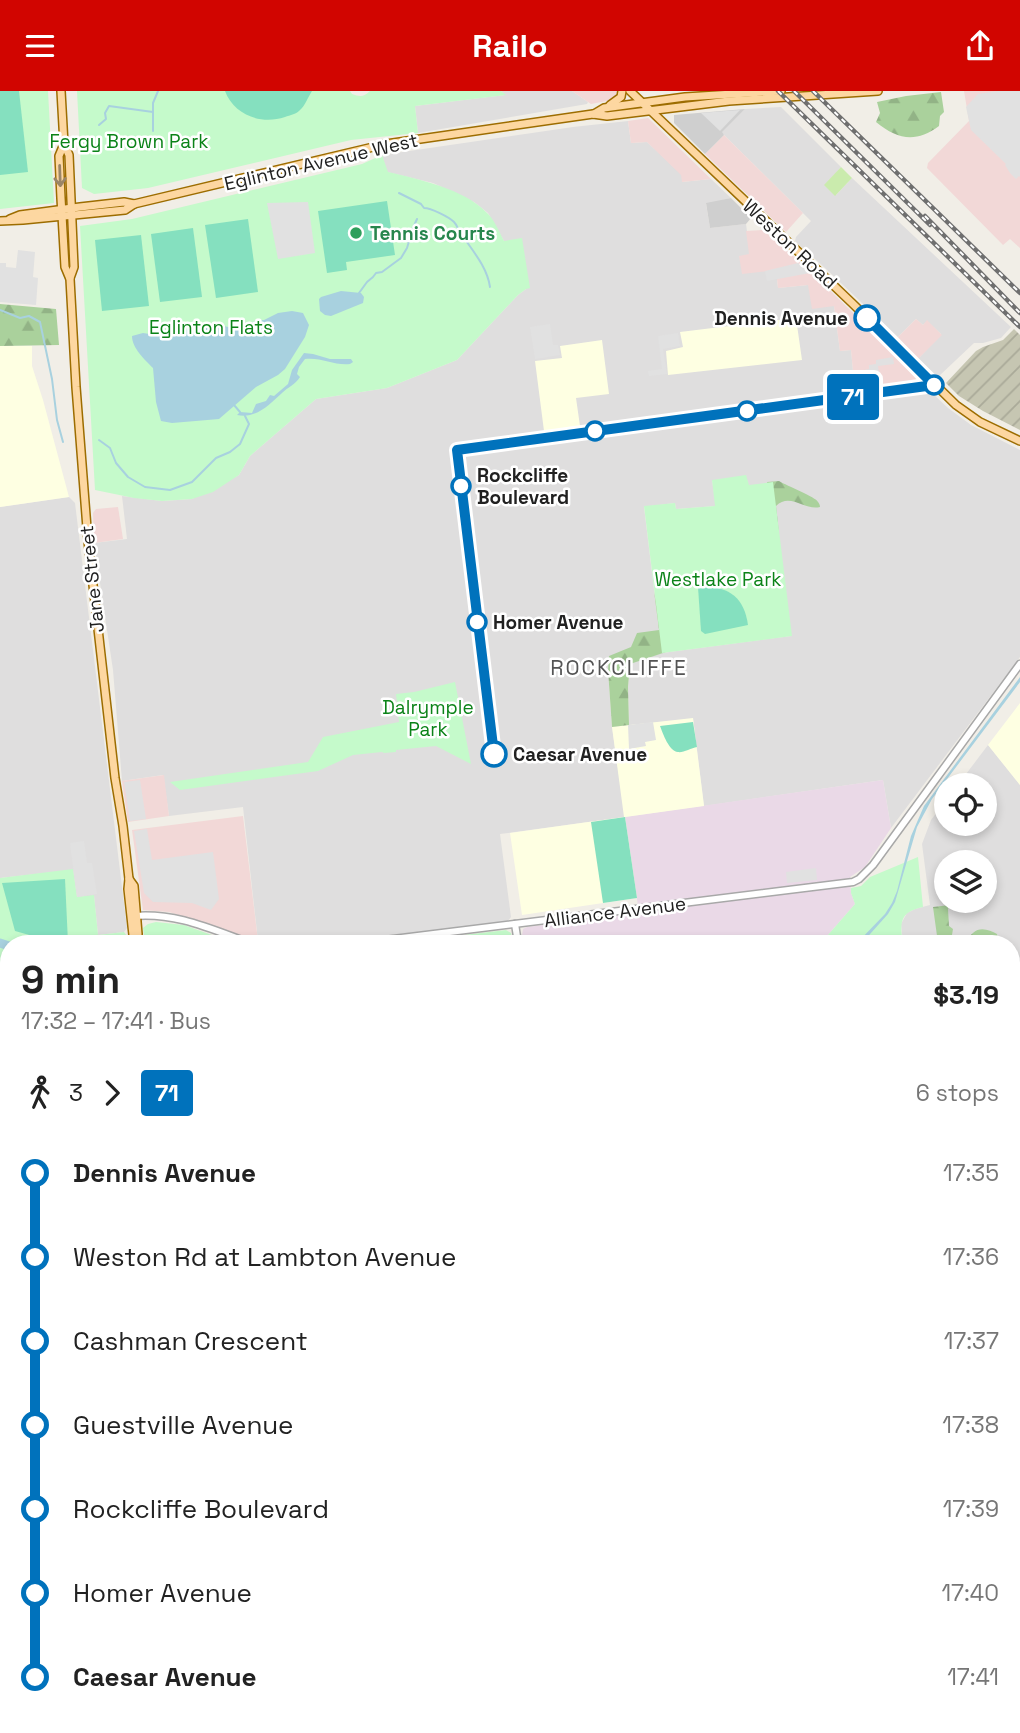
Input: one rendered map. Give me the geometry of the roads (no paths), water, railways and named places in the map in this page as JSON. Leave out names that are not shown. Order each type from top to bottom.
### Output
[{"type":"main road","name":"Jane Street","points":[[61,91],[64,144],[69,155],[74,267],[70,279]]},
{"type":"main road","points":[[604,108],[620,99],[622,91]]},
{"type":"main road","name":"Weston Road","points":[[630,91],[956,405],[980,422],[1020,441]]},
{"type":"main road","name":"Eglinton Avenue West","points":[[593,114],[604,108],[685,97],[781,91]]},
{"type":"main road","name":"Eglinton Avenue West","points":[[0,221],[23,221],[71,212],[125,210],[134,204],[386,144],[593,114],[607,115],[729,101],[878,91]]},
{"type":"main road","name":"Jane Street","points":[[64,144],[59,156],[65,267],[70,279],[87,534],[128,888],[134,916],[133,935]]},
{"type":"street","name":"Alliance Avenue","points":[[426,935],[853,883],[866,872],[1020,664]]},
{"type":"street","points":[[134,916],[182,919],[227,935]]},
{"type":"street","points":[[515,924],[517,935]]},
{"type":"water","points":[[341,291],[361,293],[364,297],[363,303],[331,316],[320,311],[321,297]]},
{"type":"water","points":[[292,311],[303,313],[309,325],[305,337],[285,369],[278,375],[256,387],[219,419],[172,423],[161,421],[156,402],[153,368],[137,349],[132,336],[143,333],[156,335],[214,324],[233,328]]},
{"type":"water","points":[[304,353],[330,359],[351,359],[353,362],[344,364],[305,359],[299,367],[298,380],[267,406],[250,415],[237,415],[240,412],[252,413],[256,404],[266,401],[270,395],[274,396],[288,384],[292,370]]},
{"type":"water","points":[[1020,677],[1020,682],[952,773],[949,773]]},
{"type":"water","points":[[934,793],[917,827],[895,902],[869,935],[865,935],[892,903],[911,836],[924,806]]},
{"type":"waterway","points":[[153,131],[153,103],[158,91]]},
{"type":"waterway","points":[[99,125],[106,119],[105,113],[109,106],[153,112]]},
{"type":"waterway","points":[[399,193],[454,222],[482,265],[490,287]]},
{"type":"waterway","points":[[359,293],[376,273],[382,272],[401,258],[417,219]]},
{"type":"waterway","points":[[0,310],[20,318],[29,316],[40,322],[63,442]]},
{"type":"waterway","points":[[234,405],[240,412]]},
{"type":"waterway","points":[[99,440],[110,448],[116,463],[128,477],[145,487],[170,490],[192,482],[216,458],[240,444],[249,424],[245,416]]},
{"type":"railway","points":[[778,91],[1020,327]]},
{"type":"railway","points":[[794,91],[930,225]]},
{"type":"railway","points":[[813,91],[1020,293]]},
{"type":"railway","points":[[925,216],[1020,313]]},
{"type":"place","name":"Tennis Courts","points":[[356,233]]},
{"type":"place","name":"Dennis Avenue","points":[[867,318]]},
{"type":"place","name":"Rockcliffe Boulevard","points":[[461,486]]},
{"type":"place","name":"Homer Avenue","points":[[477,622]]},
{"type":"place","name":"Caesar Avenue","points":[[494,754]]},
{"type":"district","name":"ROCKCLIFFE","points":[[619,667]]},
{"type":"park label","name":"Fergy Brown Park","points":[[129,141]]},
{"type":"park label","name":"Eglinton Flats","points":[[211,327]]},
{"type":"park label","name":"Westlake Park","points":[[718,579]]},
{"type":"park label","name":"Dalrymple Park","points":[[428,718]]}]
